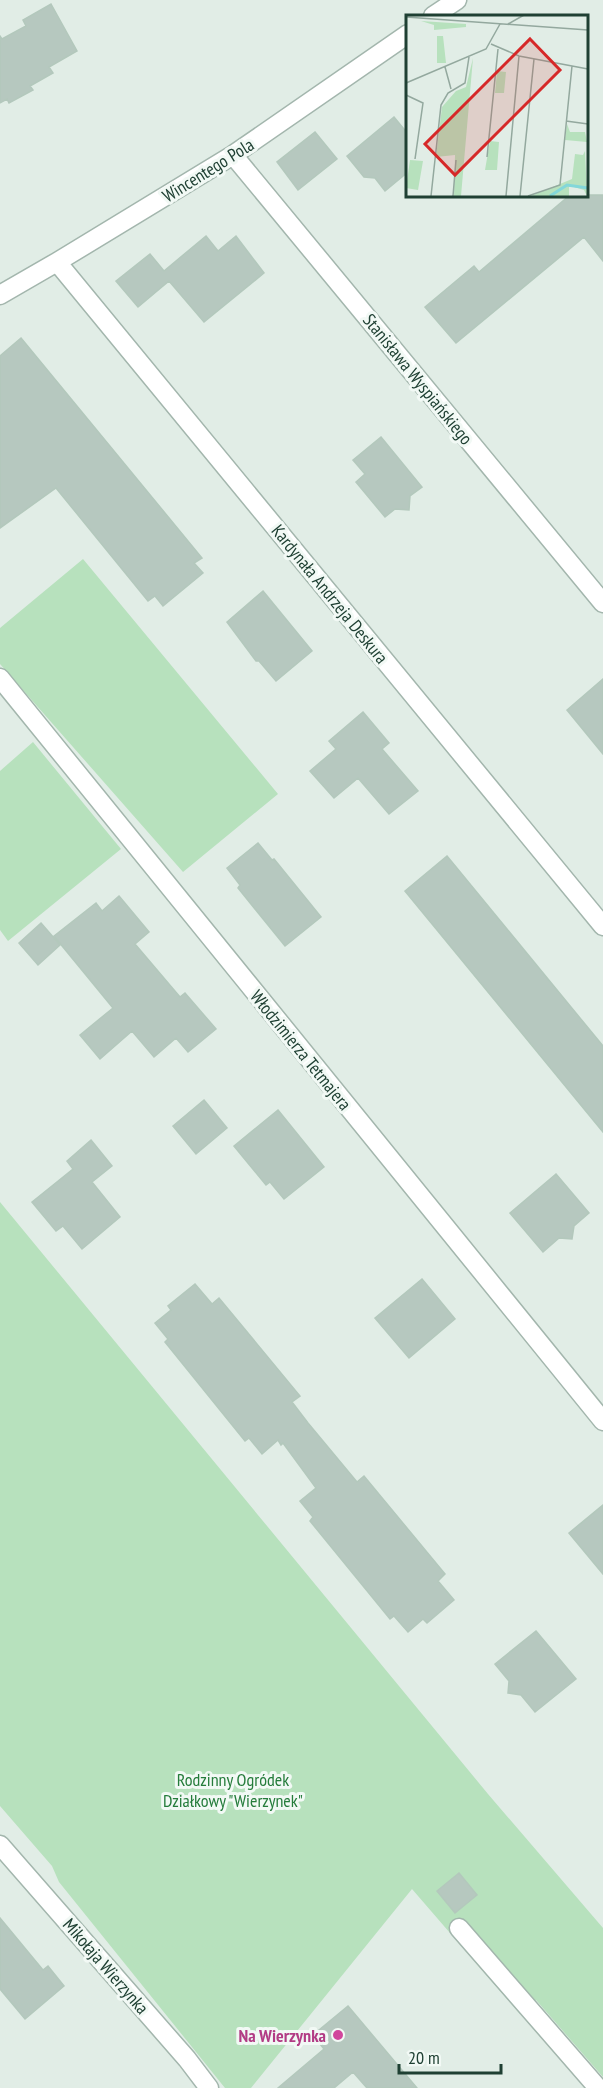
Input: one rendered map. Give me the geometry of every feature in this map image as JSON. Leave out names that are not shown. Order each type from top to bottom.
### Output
[{"type":"street","points":[[434,15],[457,0]]},
{"type":"street","name":"Wincentego Pola","points":[[0,295],[233,155],[406,35]]},
{"type":"street","name":"Stanisława Wyspiańskiego","points":[[233,155],[603,603]]},
{"type":"street","name":"Kardynała Andrzeja Deskura","points":[[57,262],[603,926]]},
{"type":"street","name":"Włodzimierza Tetmajera","points":[[0,678],[603,1421]]},
{"type":"street","name":"Mikołaja Wierzynka","points":[[0,1845],[187,2059],[209,2088]]},
{"type":"street","points":[[459,1928],[598,2088]]},
{"type":"green space","points":[[83,559],[278,794],[183,872],[0,664],[0,628]]},
{"type":"green space","points":[[33,742],[121,849],[8,941],[0,930],[0,771]]},
{"type":"green space","name":"Rodzinny Ogródek Działkowy \"Wierzynek\"","points":[[0,1202],[488,1794],[603,1928],[603,2077],[536,2000],[520,2014],[412,1889],[251,2088],[225,2088],[59,1882],[52,1866],[0,1806]]},
{"type":"building","points":[[51,4],[77,51],[49,67],[53,73],[30,86],[33,90],[9,103],[7,99],[0,103],[0,36],[2,39],[26,26],[23,20]]},
{"type":"building","points":[[394,117],[406,132],[406,174],[385,191],[375,178],[364,177],[347,156]]},
{"type":"building","points":[[315,132],[337,159],[298,190],[277,162]]},
{"type":"building","points":[[603,195],[603,261],[584,237],[456,343],[425,307],[474,266],[479,272],[569,196]]},
{"type":"building","points":[[206,236],[218,251],[236,236],[264,273],[204,322],[169,281],[138,307],[116,281],[150,254],[164,271]]},
{"type":"building","points":[[21,338],[202,558],[194,563],[203,573],[163,606],[155,596],[148,601],[56,488],[0,528],[0,356]]},
{"type":"building","points":[[381,437],[422,487],[410,496],[409,510],[395,509],[385,517],[356,482],[365,474],[353,460]]},
{"type":"building","points":[[263,591],[312,651],[276,681],[259,661],[256,661],[227,622]]},
{"type":"building","points":[[603,679],[603,754],[567,710]]},
{"type":"building","points":[[363,712],[389,743],[382,749],[418,791],[389,814],[358,778],[334,798],[310,771],[336,749],[329,741]]},
{"type":"building","points":[[258,843],[272,860],[274,859],[321,917],[285,946],[238,888],[240,885],[227,868]]},
{"type":"building","points":[[447,856],[603,1046],[603,1132],[405,891]]},
{"type":"building","points":[[119,896],[149,932],[135,944],[180,997],[185,993],[216,1029],[188,1052],[176,1038],[154,1057],[132,1031],[100,1059],[80,1035],[113,1008],[54,936],[96,903],[102,911]]},
{"type":"building","points":[[41,923],[60,945],[38,965],[19,943]]},
{"type":"building","points":[[204,1100],[227,1128],[196,1154],[173,1126]]},
{"type":"building","points":[[278,1110],[324,1167],[284,1199],[270,1182],[266,1185],[234,1146]]},
{"type":"building","points":[[91,1140],[112,1166],[92,1182],[120,1217],[82,1249],[63,1226],[56,1231],[32,1202],[73,1169],[67,1161]]},
{"type":"building","points":[[556,1174],[589,1213],[574,1226],[572,1239],[559,1238],[543,1252],[510,1213]]},
{"type":"building","points":[[422,1279],[455,1319],[409,1358],[375,1318]]},
{"type":"building","points":[[195,1284],[212,1304],[219,1298],[300,1396],[292,1402],[308,1423],[357,1482],[364,1476],[445,1574],[438,1581],[454,1600],[427,1623],[423,1619],[408,1632],[394,1616],[390,1619],[310,1521],[313,1517],[300,1501],[316,1488],[283,1443],[281,1445],[278,1440],[262,1454],[249,1438],[245,1441],[165,1342],[168,1339],[155,1323],[171,1310],[168,1306]]},
{"type":"building","points":[[603,1505],[603,1574],[569,1533]]},
{"type":"building","points":[[536,1631],[576,1679],[535,1712],[521,1695],[508,1693],[509,1681],[495,1664]]},
{"type":"building","points":[[459,1873],[477,1895],[455,1913],[437,1891]]},
{"type":"building","points":[[0,1918],[43,1970],[48,1966],[64,1986],[25,2019],[0,1989]]},
{"type":"building","points":[[348,2006],[417,2088],[367,2088],[353,2072],[334,2088],[278,2088],[324,2049],[313,2035]]},
{"type":"place","name":"Na Wierzynka","points":[[338,2035]]}]
